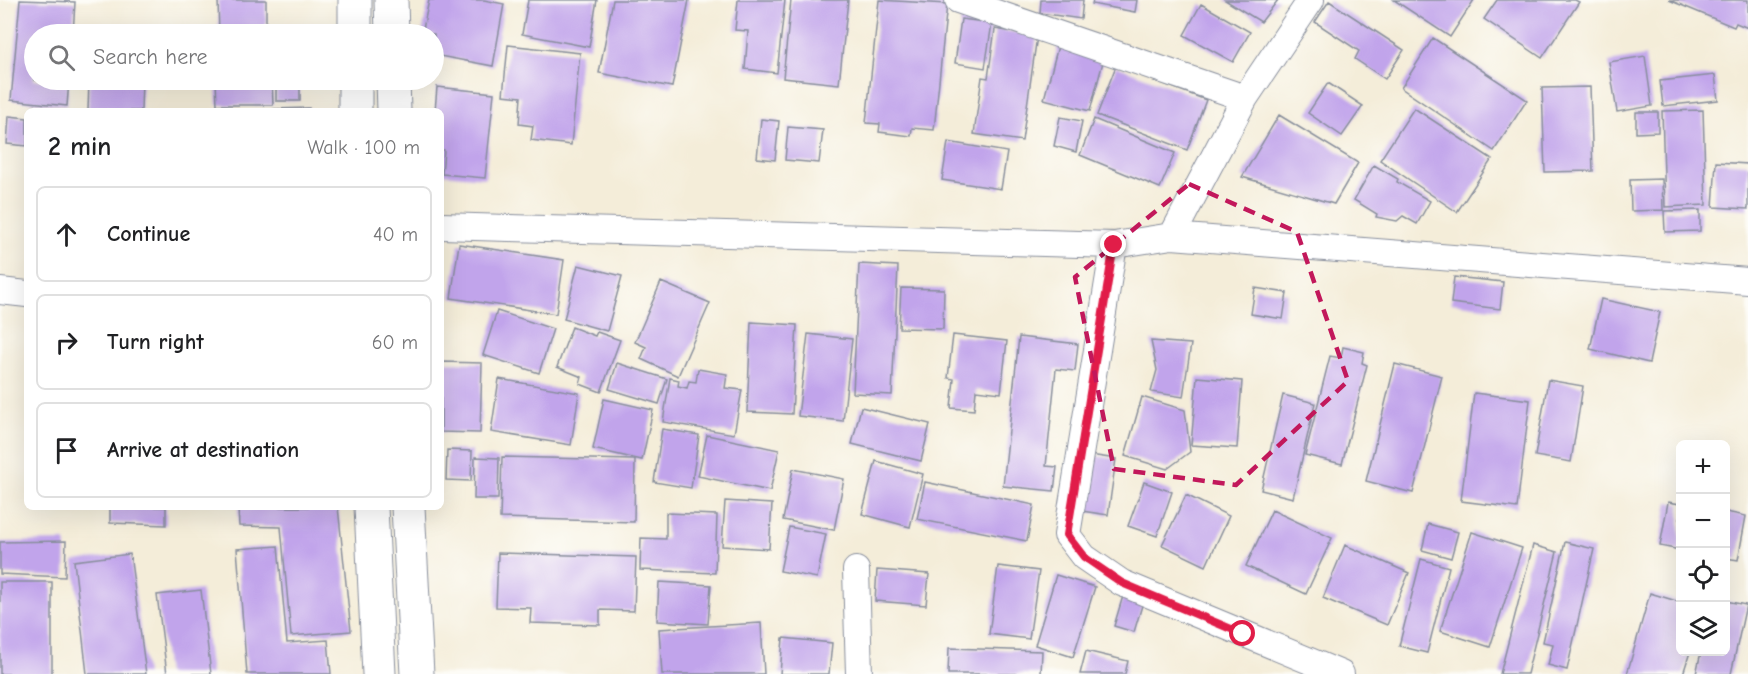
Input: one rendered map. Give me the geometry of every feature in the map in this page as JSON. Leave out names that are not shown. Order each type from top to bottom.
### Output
[{"type":"street","points":[[355,0],[355,24]]},
{"type":"street","points":[[391,0],[392,24]]},
{"type":"street","points":[[958,0],[1245,98]]},
{"type":"street","points":[[1172,236],[1245,98],[1311,0]]},
{"type":"street","points":[[355,90],[355,108]]},
{"type":"street","points":[[393,90],[393,108]]},
{"type":"street","points":[[444,226],[1114,245],[1172,236],[1748,281]]},
{"type":"street","points":[[1114,245],[1067,535],[1084,557],[1122,583],[1341,674]]},
{"type":"street","points":[[0,291],[24,294]]},
{"type":"street","points":[[371,510],[379,674]]},
{"type":"street","points":[[408,510],[417,674]]},
{"type":"street","points":[[856,570],[859,674]]},
{"type":"highlighted area","points":[[1189,184],[1297,232],[1348,381],[1236,485],[1114,469],[1075,277]]},
{"type":"building","points":[[20,0],[75,2],[74,24],[24,24],[24,90],[68,90],[67,106],[11,100]]},
{"type":"building","points":[[218,0],[266,0],[266,24],[219,24]]},
{"type":"building","points":[[429,0],[484,0],[504,4],[493,66],[444,57],[444,24],[424,24]]},
{"type":"building","points":[[528,0],[597,0],[589,47],[522,34]]},
{"type":"building","points":[[613,0],[689,0],[672,87],[599,73]]},
{"type":"building","points":[[738,0],[785,0],[777,73],[745,69],[748,31],[735,30]]},
{"type":"building","points":[[791,0],[848,0],[839,84],[783,78]]},
{"type":"building","points":[[879,0],[947,4],[934,130],[912,128],[911,136],[879,132],[880,124],[866,123]]},
{"type":"building","points":[[1041,0],[1083,0],[1081,19],[1040,13]]},
{"type":"building","points":[[1093,0],[1137,0],[1135,12],[1092,4]]},
{"type":"building","points":[[1225,0],[1278,0],[1261,22]]},
{"type":"building","points":[[1394,0],[1474,0],[1450,37]]},
{"type":"building","points":[[1497,0],[1575,0],[1579,2],[1542,58],[1484,19]]},
{"type":"building","points":[[1669,0],[1748,0],[1748,28],[1736,23],[1734,27]]},
{"type":"building","points":[[1329,1],[1404,50],[1385,79],[1355,59],[1359,51],[1315,22]]},
{"type":"building","points":[[1201,4],[1250,32],[1233,62],[1184,35]]},
{"type":"building","points":[[961,19],[992,23],[985,68],[955,63]]},
{"type":"building","points":[[995,29],[1037,36],[1022,141],[974,134],[982,77],[988,78]]},
{"type":"building","points":[[1433,38],[1527,100],[1494,151],[1401,88]]},
{"type":"building","points":[[508,45],[580,53],[571,145],[531,140],[533,126],[519,124],[521,97],[503,95]]},
{"type":"building","points":[[1058,46],[1104,58],[1090,111],[1044,99]]},
{"type":"building","points":[[1645,56],[1652,106],[1617,112],[1609,62]]},
{"type":"building","points":[[1116,66],[1206,100],[1187,150],[1097,115]]},
{"type":"building","points":[[1715,75],[1718,100],[1663,106],[1660,81]]},
{"type":"building","points":[[1328,83],[1363,106],[1342,136],[1308,113]]},
{"type":"building","points":[[1590,87],[1593,171],[1545,172],[1542,88]]},
{"type":"building","points":[[444,88],[494,93],[485,178],[444,174],[444,108],[435,108],[437,90],[444,90]]},
{"type":"building","points":[[89,90],[142,90],[141,108],[88,108]]},
{"type":"building","points":[[216,90],[272,90],[273,105],[217,105]]},
{"type":"building","points":[[276,90],[300,90],[300,101],[276,101]]},
{"type":"building","points":[[1414,108],[1492,159],[1457,212],[1380,160]]},
{"type":"building","points":[[1703,110],[1706,205],[1665,207],[1662,111]]},
{"type":"building","points":[[1636,112],[1658,112],[1658,132],[1636,133]]},
{"type":"building","points":[[1279,115],[1358,163],[1334,204],[1242,177]]},
{"type":"building","points":[[9,116],[24,118],[24,146],[7,144]]},
{"type":"building","points":[[1060,117],[1082,121],[1076,152],[1054,146]]},
{"type":"building","points":[[761,119],[779,121],[775,160],[757,158]]},
{"type":"building","points":[[1094,119],[1175,153],[1160,188],[1080,155]]},
{"type":"building","points":[[788,127],[823,130],[819,163],[785,160]]},
{"type":"building","points":[[948,142],[1007,152],[1001,189],[942,180]]},
{"type":"building","points":[[1716,162],[1748,164],[1748,209],[1713,207]]},
{"type":"building","points":[[1374,165],[1398,179],[1397,182],[1430,201],[1417,224],[1403,216],[1397,221],[1376,217],[1377,214],[1354,200]]},
{"type":"building","points":[[1662,179],[1663,210],[1631,211],[1630,180]]},
{"type":"building","points":[[1700,210],[1700,231],[1665,232],[1664,211]]},
{"type":"building","points":[[459,244],[564,260],[556,314],[451,298]]},
{"type":"building","points":[[859,264],[898,266],[892,395],[853,393]]},
{"type":"building","points":[[578,265],[622,276],[607,331],[564,319]]},
{"type":"building","points":[[1454,277],[1503,282],[1500,309],[1451,303]]},
{"type":"building","points":[[661,282],[710,303],[678,376],[641,359],[646,347],[635,342]]},
{"type":"building","points":[[901,288],[944,289],[943,329],[899,328]]},
{"type":"building","points":[[1255,288],[1287,293],[1283,319],[1251,314]]},
{"type":"building","points":[[1601,299],[1660,312],[1649,363],[1590,349]]},
{"type":"building","points":[[497,311],[553,329],[539,373],[483,355]]},
{"type":"building","points":[[751,322],[797,325],[792,414],[747,412]]},
{"type":"building","points":[[572,327],[595,336],[597,332],[620,340],[601,392],[580,384],[582,377],[557,367]]},
{"type":"building","points":[[808,334],[852,339],[843,421],[798,416]]},
{"type":"building","points":[[953,335],[1007,341],[1001,393],[976,390],[974,410],[951,408],[954,379],[948,378]]},
{"type":"building","points":[[1019,337],[1078,344],[1075,371],[1056,369],[1046,466],[1057,467],[1054,491],[1003,486]]},
{"type":"building","points":[[1151,341],[1191,344],[1183,397],[1151,392],[1157,370]]},
{"type":"building","points":[[1343,347],[1364,352],[1362,363],[1367,365],[1342,464],[1305,455],[1330,356],[1341,358]]},
{"type":"building","points":[[444,362],[482,363],[480,433],[444,432]]},
{"type":"building","points":[[617,363],[667,379],[659,404],[609,389]]},
{"type":"building","points":[[1395,364],[1442,376],[1413,493],[1366,481]]},
{"type":"building","points":[[698,369],[727,374],[725,388],[742,390],[734,434],[663,422],[670,378],[679,380],[678,386],[687,388],[689,381],[696,382]]},
{"type":"building","points":[[1197,377],[1242,381],[1237,448],[1191,445]]},
{"type":"building","points":[[499,379],[579,393],[571,445],[491,432]]},
{"type":"building","points":[[1548,380],[1583,386],[1571,462],[1535,456]]},
{"type":"building","points":[[1474,393],[1530,400],[1517,508],[1461,501]]},
{"type":"building","points":[[1283,395],[1315,403],[1293,498],[1261,490]]},
{"type":"building","points":[[1142,397],[1185,410],[1190,452],[1167,469],[1125,456]]},
{"type":"building","points":[[604,399],[653,410],[642,460],[593,449]]},
{"type":"building","points":[[861,407],[930,424],[921,461],[852,444]]},
{"type":"building","points":[[662,429],[699,435],[691,488],[654,482]]},
{"type":"building","points":[[707,435],[779,450],[770,491],[698,476]]},
{"type":"building","points":[[447,450],[472,451],[471,481],[446,480]]},
{"type":"building","points":[[1090,455],[1116,459],[1108,515],[1082,511]]},
{"type":"building","points":[[475,457],[499,458],[498,499],[474,499]]},
{"type":"building","points":[[502,457],[635,460],[634,522],[500,518]]},
{"type":"building","points":[[876,461],[923,474],[910,527],[862,514]]},
{"type":"building","points":[[793,469],[844,479],[834,530],[783,520]]},
{"type":"building","points":[[925,482],[1034,505],[1027,541],[917,519]]},
{"type":"building","points":[[1144,482],[1172,492],[1157,536],[1128,526]]},
{"type":"building","points":[[1186,495],[1229,516],[1206,566],[1162,545]]},
{"type":"building","points":[[725,501],[772,504],[769,549],[722,546]]},
{"type":"building","points":[[1668,502],[1676,503],[1676,549],[1660,546]]},
{"type":"building","points":[[110,510],[166,510],[166,525],[110,523]]},
{"type":"building","points":[[238,510],[338,510],[351,631],[291,636],[281,527],[239,526]]},
{"type":"building","points":[[1272,510],[1332,538],[1306,594],[1246,566]]},
{"type":"building","points":[[666,513],[717,515],[715,573],[640,570],[641,538],[666,539]]},
{"type":"building","points":[[1730,513],[1746,516],[1738,560],[1730,559]]},
{"type":"building","points":[[1428,524],[1458,532],[1451,558],[1422,550]]},
{"type":"building","points":[[789,527],[826,534],[817,578],[780,571]]},
{"type":"building","points":[[1472,532],[1522,548],[1490,647],[1440,631]]},
{"type":"building","points":[[66,541],[65,577],[0,574],[0,542]]},
{"type":"building","points":[[1565,542],[1594,549],[1567,670],[1548,665],[1553,644],[1543,642]]},
{"type":"building","points":[[1345,545],[1409,573],[1387,625],[1323,598]]},
{"type":"building","points":[[1533,545],[1557,552],[1527,674],[1500,674]]},
{"type":"building","points":[[278,546],[287,643],[328,640],[331,674],[247,674],[237,549]]},
{"type":"building","points":[[498,553],[636,557],[634,611],[600,610],[600,625],[530,623],[531,608],[496,607]]},
{"type":"building","points":[[130,554],[146,674],[87,674],[74,561]]},
{"type":"building","points":[[1421,559],[1449,567],[1427,653],[1399,646]]},
{"type":"building","points":[[998,566],[1039,571],[1029,639],[989,634]]},
{"type":"building","points":[[877,570],[929,574],[926,605],[875,601]]},
{"type":"building","points":[[1056,575],[1095,587],[1073,657],[1035,645]]},
{"type":"building","points":[[0,582],[52,582],[52,674],[0,674]]},
{"type":"building","points":[[659,582],[711,585],[708,624],[657,621]]},
{"type":"building","points":[[201,590],[211,674],[167,674],[157,595]]},
{"type":"building","points":[[1650,593],[1676,601],[1676,656],[1689,656],[1683,674],[1627,674]]},
{"type":"building","points":[[1123,596],[1143,602],[1134,632],[1114,626]]},
{"type":"building","points":[[1730,602],[1746,605],[1731,674],[1696,674],[1700,656],[1730,656]]},
{"type":"building","points":[[761,623],[764,674],[662,674],[659,629]]},
{"type":"building","points":[[783,638],[832,643],[829,674],[780,674]]},
{"type":"building","points":[[949,648],[1042,651],[1041,674],[948,674]]},
{"type":"building","points":[[1086,651],[1128,661],[1125,674],[1080,674]]},
{"type":"route","points":[[1114,245],[1067,535],[1084,557],[1122,583],[1243,634]]}]
